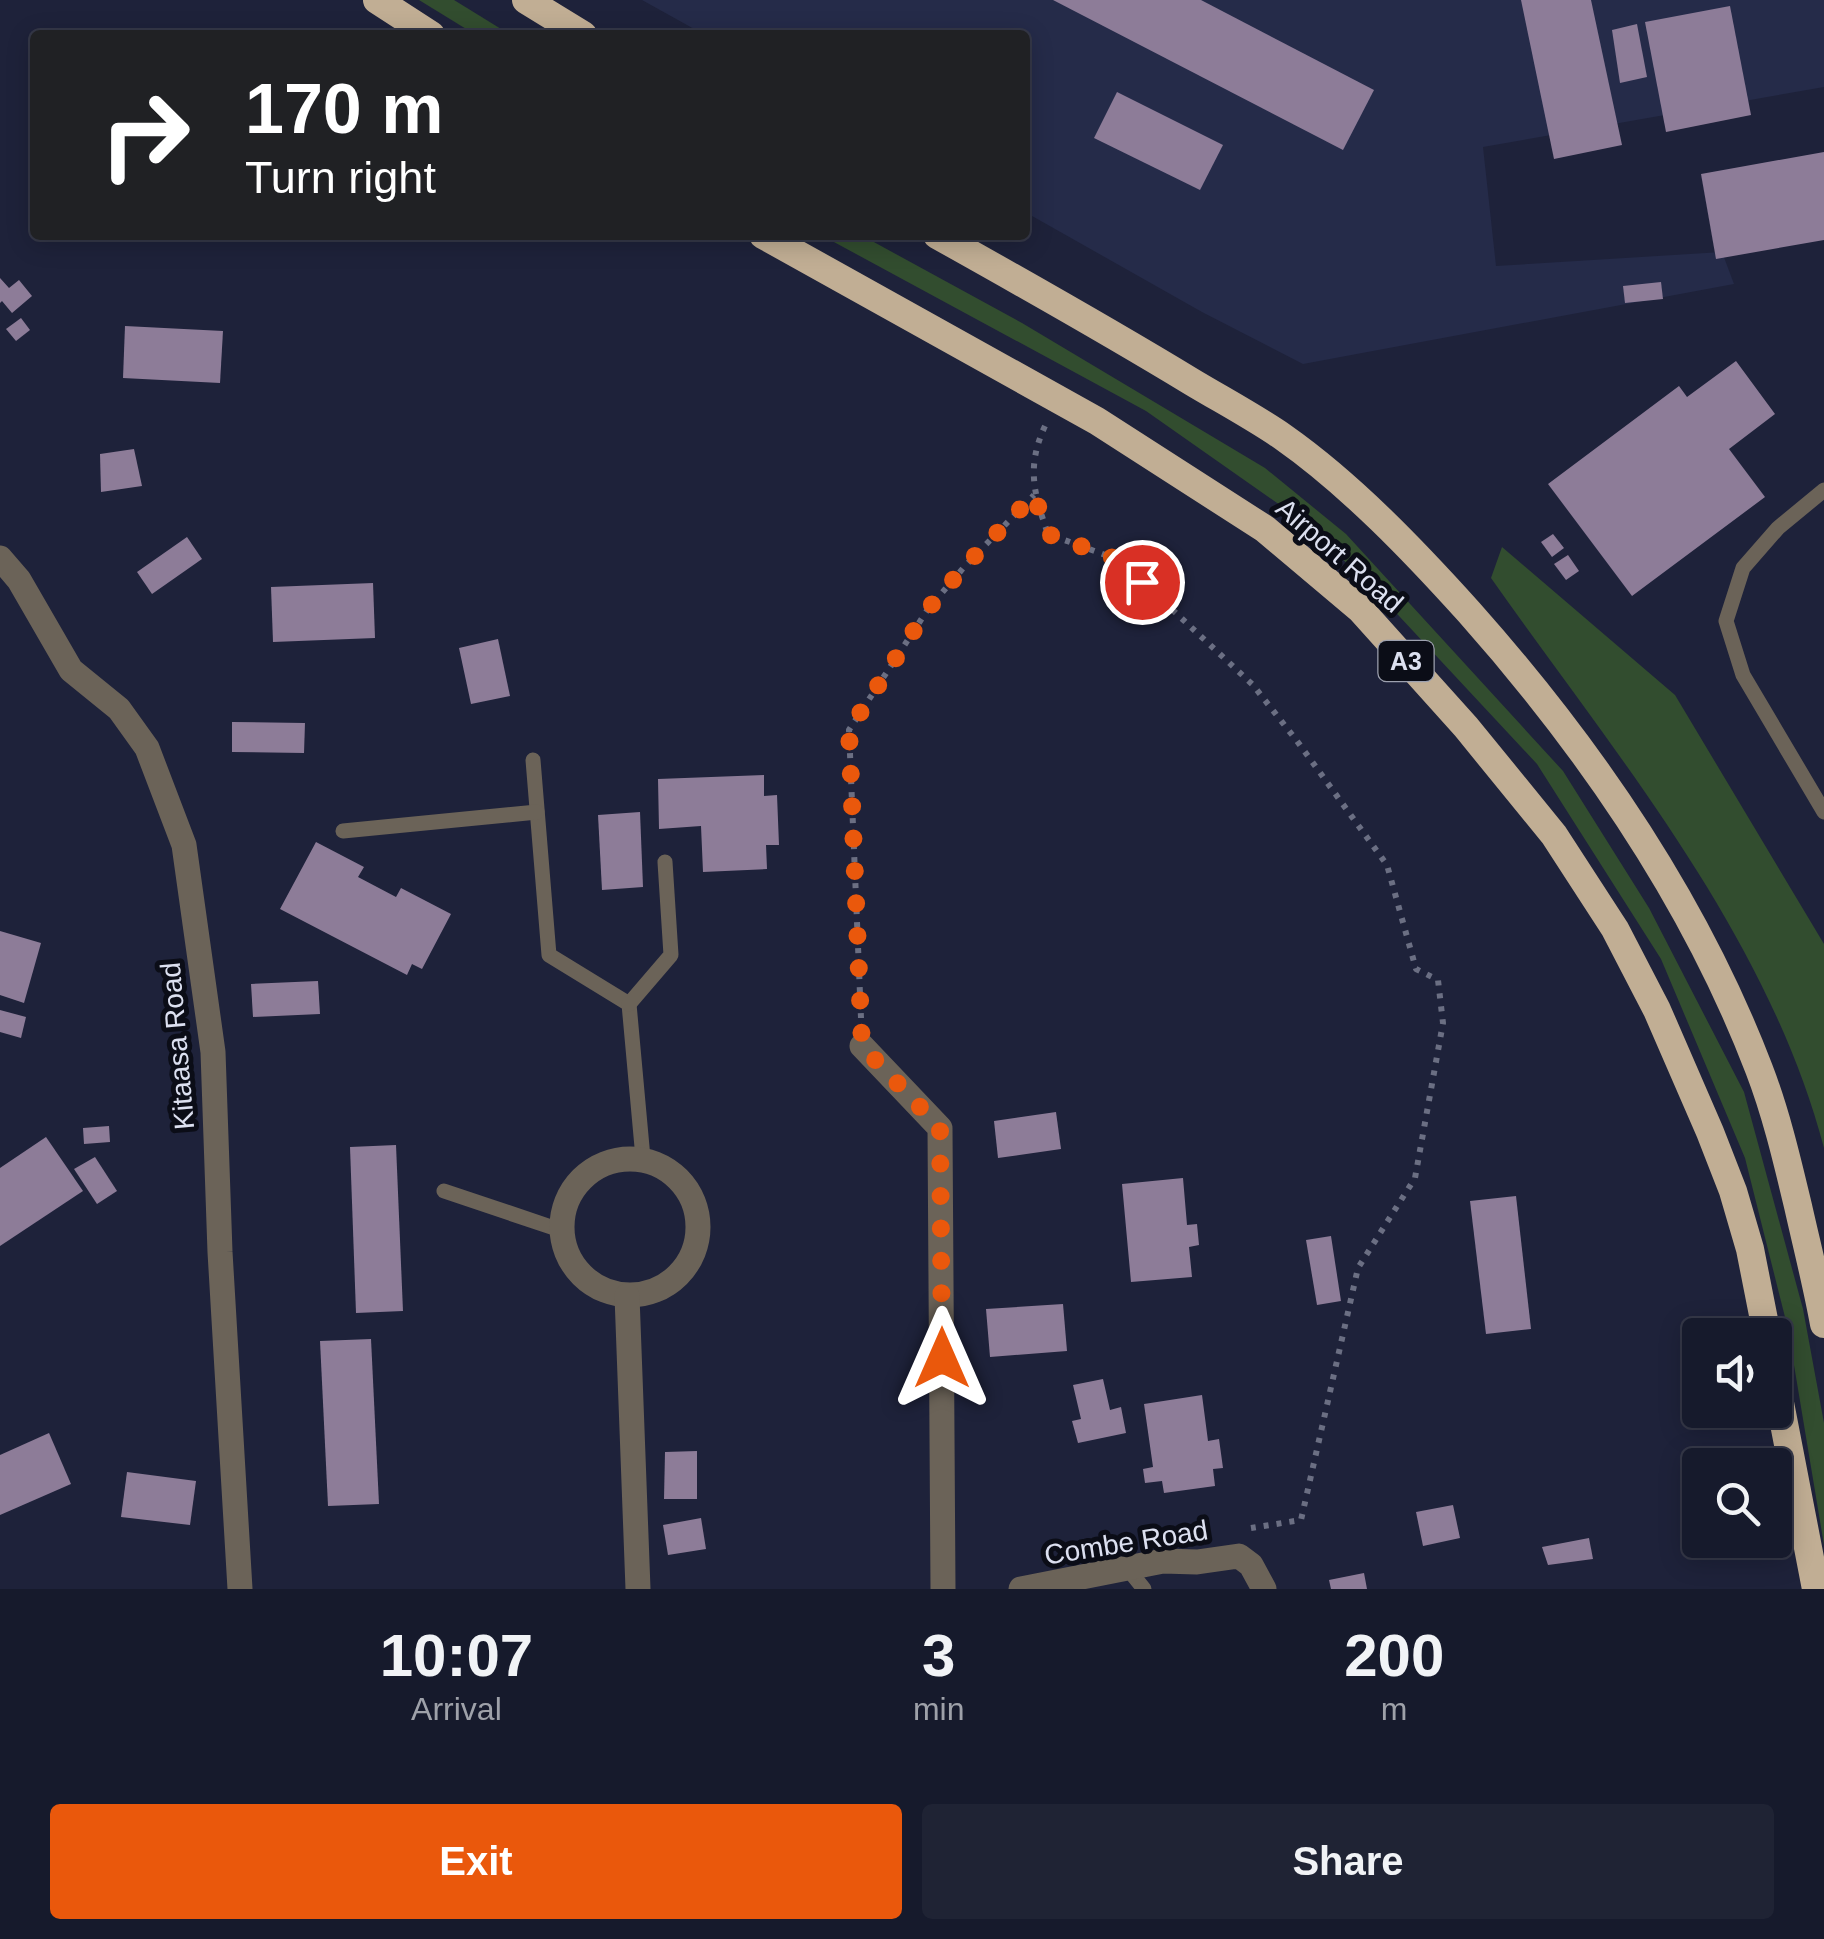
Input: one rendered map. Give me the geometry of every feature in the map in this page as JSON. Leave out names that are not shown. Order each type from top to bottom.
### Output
[{"type":"highway","points":[[377,0],[423,30]]},
{"type":"highway","points":[[526,0],[575,30]]},
{"type":"highway","name":"Airport Road","points":[[772,240],[1098,421],[1265,528],[1360,610],[1466,727],[1554,835],[1615,929],[1657,1010],[1710,1132],[1750,1249],[1764,1318]]},
{"type":"highway","name":"Airport Road","points":[[946,240],[1096,324],[1284,438],[1391,529],[1547,703],[1589,758],[1663,874],[1702,943],[1758,1067],[1779,1129],[1824,1324]]},
{"type":"highway","points":[[1785,1428],[1816,1589]]},
{"type":"street","name":"Kitaasa Road","points":[[0,558],[19,580],[72,670],[119,709],[147,748],[184,845],[212,1052],[240,1589]]},
{"type":"street","points":[[862,1046],[940,1128],[943,1589]]},
{"type":"street","points":[[643,1158],[674,1173],[694,1200],[699,1234],[687,1266],[661,1289],[627,1296],[594,1287],[570,1262],[560,1230],[565,1200],[584,1174],[612,1160],[643,1158]]},
{"type":"street","points":[[627,1296],[638,1589]]},
{"type":"street","points":[[1239,1556],[1251,1565],[1264,1589]]},
{"type":"street","name":"Combe Road","points":[[1021,1589],[1136,1579],[1163,1561],[1196,1562],[1239,1556]]},
{"type":"lane","points":[[1824,490],[1778,528],[1744,568],[1726,620],[1743,676],[1824,812]]},
{"type":"lane","points":[[533,760],[549,955],[629,1004]]},
{"type":"lane","points":[[343,831],[537,812]]},
{"type":"lane","points":[[643,1158],[629,1004],[671,955],[665,862]]},
{"type":"lane","points":[[444,1191],[560,1230]]},
{"type":"path","points":[[1057,399],[1035,447],[1034,495],[1048,534],[1119,560],[1253,685],[1386,865],[1416,968],[1438,980],[1443,1024],[1415,1178],[1358,1268],[1301,1520],[1249,1529],[1239,1556]]},
{"type":"path","points":[[862,1046],[849,730],[928,609],[1034,495]]},
{"type":"shaded area","points":[[642,0],[1824,0],[1824,87],[1483,147],[1496,266],[1722,252],[1734,284],[1303,364],[1030,215],[1030,30],[696,30]]},
{"type":"green space","points":[[419,0],[454,0],[503,30],[468,30]]},
{"type":"green space","points":[[830,240],[870,240],[1022,323],[1265,468],[1346,534],[1563,771],[1649,908],[1744,1092],[1803,1309],[1824,1423],[1824,1545],[1792,1353],[1792,1318],[1785,1318],[1745,1158],[1661,959],[1537,764],[1386,602],[1307,524],[1146,411]]},
{"type":"green space","points":[[1502,547],[1675,695],[1824,944],[1824,1148],[1798,1069],[1766,993],[1727,920],[1637,780],[1491,578]]},
{"type":"building","points":[[1053,0],[1201,0],[1374,90],[1343,150]]},
{"type":"building","points":[[1521,0],[1591,0],[1622,145],[1554,159]]},
{"type":"building","points":[[1730,6],[1751,115],[1666,132],[1645,22]]},
{"type":"building","points":[[1637,24],[1647,77],[1620,83],[1612,30]]},
{"type":"building","points":[[1117,92],[1223,145],[1200,190],[1094,138]]},
{"type":"building","points":[[1824,152],[1824,240],[1716,259],[1701,174]]},
{"type":"building","points":[[0,278],[9,288],[19,280],[32,296],[12,313],[0,303]]},
{"type":"building","points":[[1661,282],[1663,299],[1625,303],[1623,286]]},
{"type":"building","points":[[21,318],[30,330],[16,341],[6,329]]},
{"type":"building","points":[[125,326],[223,331],[220,383],[123,378]]},
{"type":"building","points":[[1736,361],[1775,414],[1729,449],[1765,497],[1632,596],[1548,484],[1679,386],[1687,397]]},
{"type":"building","points":[[134,449],[142,486],[101,492],[100,454]]},
{"type":"building","points":[[1553,534],[1564,548],[1552,557],[1541,542]]},
{"type":"building","points":[[187,537],[202,559],[152,594],[137,572]]},
{"type":"building","points":[[1568,555],[1579,571],[1566,580],[1554,564]]},
{"type":"building","points":[[373,583],[375,638],[273,642],[271,587]]},
{"type":"building","points":[[498,639],[510,696],[471,704],[459,648]]},
{"type":"building","points":[[232,722],[305,723],[304,753],[232,752]]},
{"type":"building","points":[[764,775],[764,796],[777,795],[779,845],[766,845],[767,869],[703,872],[701,826],[659,829],[658,779]]},
{"type":"building","points":[[640,812],[643,887],[602,890],[598,815]]},
{"type":"building","points":[[316,842],[364,867],[358,877],[396,897],[401,888],[451,914],[422,969],[412,964],[407,975],[280,909]]},
{"type":"building","points":[[0,931],[41,943],[24,1003],[0,995]]},
{"type":"building","points":[[318,981],[320,1014],[253,1017],[251,984]]},
{"type":"building","points":[[0,1010],[26,1017],[21,1038],[0,1032]]},
{"type":"building","points":[[1056,1112],[1061,1149],[998,1158],[994,1121]]},
{"type":"building","points":[[109,1126],[110,1142],[84,1144],[83,1128]]},
{"type":"building","points":[[46,1137],[83,1191],[0,1246],[0,1168]]},
{"type":"building","points":[[396,1145],[403,1311],[356,1313],[350,1147]]},
{"type":"building","points":[[95,1157],[117,1191],[97,1204],[74,1169]]},
{"type":"building","points":[[1183,1178],[1187,1225],[1197,1224],[1199,1245],[1189,1247],[1192,1277],[1131,1282],[1122,1184]]},
{"type":"building","points":[[1516,1196],[1531,1329],[1486,1334],[1470,1201]]},
{"type":"building","points":[[1331,1236],[1341,1301],[1317,1305],[1306,1240]]},
{"type":"building","points":[[1063,1304],[1067,1351],[990,1357],[986,1309]]},
{"type":"building","points":[[371,1339],[379,1504],[328,1506],[320,1341]]},
{"type":"building","points":[[1103,1379],[1110,1410],[1121,1407],[1126,1433],[1078,1443],[1072,1421],[1081,1419],[1073,1385]]},
{"type":"building","points":[[1202,1395],[1208,1441],[1219,1439],[1223,1468],[1213,1469],[1215,1486],[1164,1493],[1162,1481],[1145,1483],[1143,1469],[1153,1467],[1144,1404]]},
{"type":"building","points":[[49,1433],[71,1484],[0,1515],[0,1455]]},
{"type":"building","points":[[697,1451],[697,1499],[664,1499],[665,1452]]},
{"type":"building","points":[[127,1472],[196,1481],[190,1525],[121,1517]]},
{"type":"building","points":[[1453,1505],[1460,1538],[1423,1546],[1416,1512]]},
{"type":"building","points":[[701,1518],[706,1549],[668,1555],[663,1525]]},
{"type":"building","points":[[1589,1538],[1593,1559],[1548,1565],[1542,1547]]},
{"type":"building","points":[[1364,1573],[1367,1589],[1331,1589],[1329,1580]]},
{"type":"route","points":[[942,1358],[940,1128],[862,1046],[849,730],[928,609],[1034,495],[1048,534],[1119,560],[1142,582]]}]
